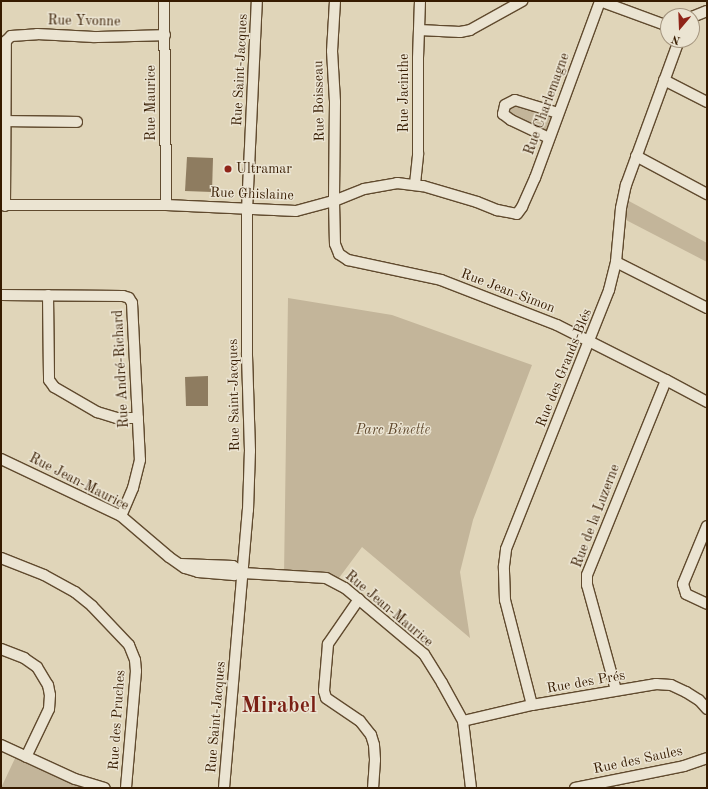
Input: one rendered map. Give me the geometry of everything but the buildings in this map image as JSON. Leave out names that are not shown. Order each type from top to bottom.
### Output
[{"type":"street","name":"Rue Maurice","points":[[164,1],[166,205]]},
{"type":"street","name":"Rue Saint-Jacques","points":[[224,788],[248,510],[250,451],[247,353],[247,210],[257,1]]},
{"type":"street","name":"Rue Boisseau","points":[[334,201],[335,102],[332,51],[335,1]]},
{"type":"street","name":"Rue Jacinthe","points":[[415,184],[418,153],[420,1]]},
{"type":"street","points":[[419,30],[460,32],[470,30],[522,1]]},
{"type":"street","points":[[600,1],[660,23]]},
{"type":"street","name":"Rue Charlemagne","points":[[517,214],[526,200],[600,1]]},
{"type":"street","name":"Rue Yvonne","points":[[5,122],[6,41],[11,36],[37,34],[94,36],[164,35]]},
{"type":"street","name":"Rue des Grands-Blés","points":[[532,706],[505,600],[504,566],[506,549],[590,342],[609,290],[616,262],[621,208],[626,185],[676,48]]},
{"type":"street","points":[[664,80],[707,102]]},
{"type":"street","points":[[549,138],[511,120],[503,114],[505,104],[515,100],[558,113]]},
{"type":"street","points":[[3,205],[5,122],[77,122]]},
{"type":"street","points":[[636,156],[707,194]]},
{"type":"street","name":"Rue Ghislaine","points":[[3,205],[166,205],[247,210],[296,211],[334,201],[364,188],[397,183],[415,184],[477,202],[497,210],[517,214]]},
{"type":"street","name":"Rue Jean-Simon","points":[[334,201],[335,244],[339,254],[348,260],[441,280],[557,325],[707,402]]},
{"type":"street","points":[[616,262],[707,308]]},
{"type":"street","name":"Rue André-Richard","points":[[1,295],[123,296],[129,298],[132,303],[140,460],[133,488],[120,516]]},
{"type":"street","points":[[48,295],[49,380],[54,387],[97,412],[117,418],[138,418]]},
{"type":"street","name":"Rue de la Luzerne","points":[[616,690],[587,585],[587,575],[666,380]]},
{"type":"street","name":"Rue Jean-Maurice","points":[[1,459],[120,516],[179,564],[190,563],[233,566],[243,573],[326,578],[336,582],[359,599],[424,654],[463,721],[471,788]]},
{"type":"street","points":[[707,526],[683,584],[686,594],[707,604]]},
{"type":"street","name":"Rue des Pruches","points":[[1,558],[44,575],[75,592],[92,606],[129,645],[135,660],[136,671],[126,788]]},
{"type":"street","points":[[359,599],[328,644],[324,691],[326,698],[360,721],[371,735],[374,745],[375,760],[373,788]]},
{"type":"street","points":[[1,649],[24,658],[37,667],[48,685],[50,695],[49,709],[26,757]]},
{"type":"street","name":"Rue des Prés","points":[[463,721],[532,706],[656,684],[671,685],[699,700],[707,709]]},
{"type":"street","points":[[1,745],[75,779],[105,788]]},
{"type":"street","name":"Rue des Saules","points":[[575,788],[684,766],[707,758]]},
{"type":"green space","points":[[515,100],[558,113],[549,138],[511,120],[505,105]]},
{"type":"green space","points":[[627,200],[707,243],[707,262],[626,220],[621,208]]},
{"type":"green space","name":"Parc Binette","points":[[288,298],[392,315],[532,365],[473,520],[460,572],[470,638],[362,547],[336,582],[284,575]]},
{"type":"green space","points":[[18,752],[89,788],[1,788]]},
{"type":"place","name":"Ultramar","points":[[228,169]]},
{"type":"district","name":"Mirabel","points":[[279,707]]}]
